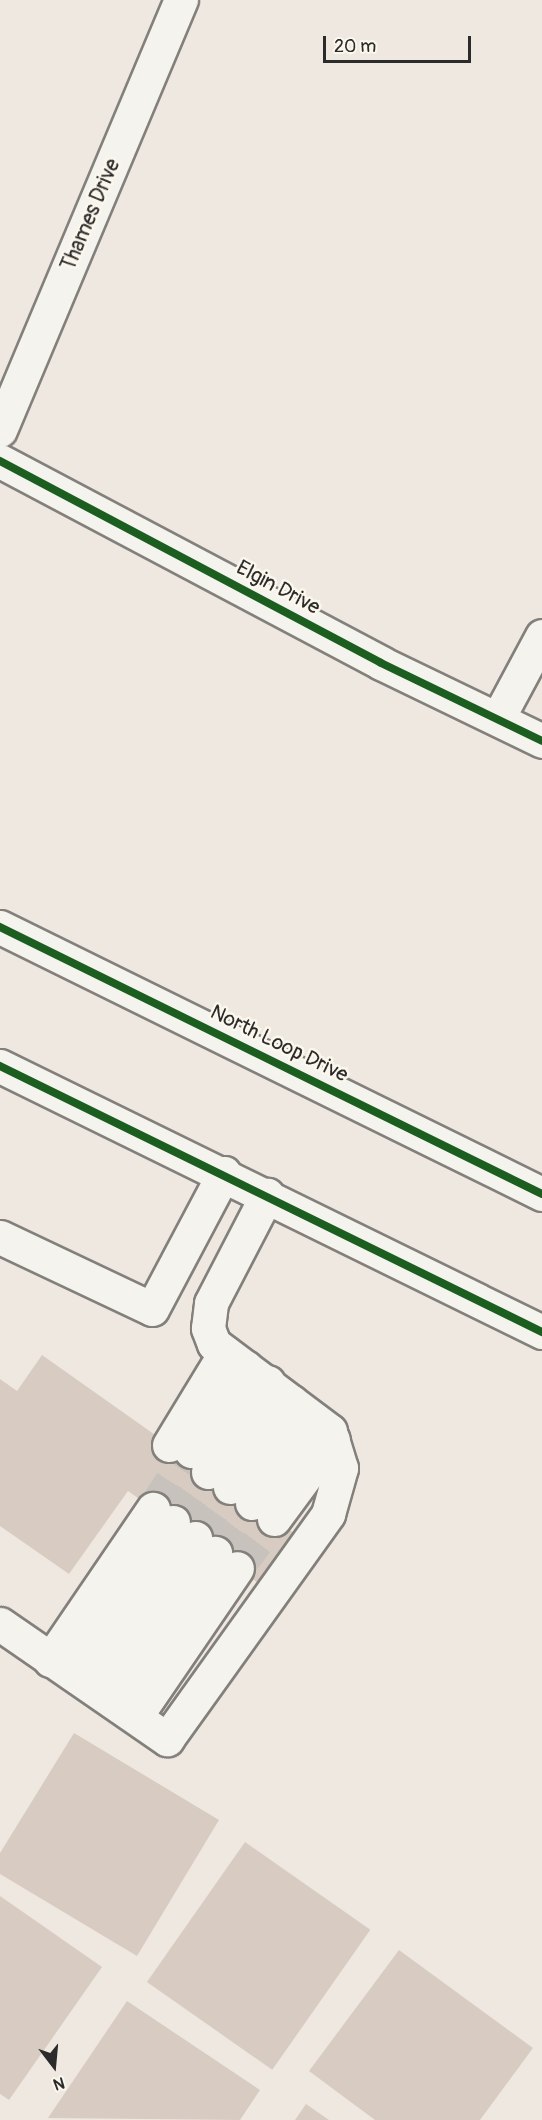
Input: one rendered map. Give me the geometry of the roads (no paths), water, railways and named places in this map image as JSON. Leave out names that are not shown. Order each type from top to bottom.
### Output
[{"type":"main road","name":"Thames Drive","points":[[0,430],[181,0]]},
{"type":"main road","name":"Elgin Drive","points":[[0,461],[381,663],[542,741]]},
{"type":"main road","points":[[498,718],[542,636]]},
{"type":"main road","name":"North Loop Drive","points":[[0,927],[542,1194]]},
{"type":"main road","points":[[0,1066],[224,1173],[542,1332]]},
{"type":"main road","points":[[0,1237],[152,1309],[224,1173]]},
{"type":"main road","points":[[0,1624],[166,1739],[328,1514],[341,1468],[280,1394],[208,1328],[211,1303],[267,1196]]},
{"type":"main road","points":[[220,1480],[280,1394]]},
{"type":"main road","points":[[220,1480],[280,1394]]},
{"type":"main road","points":[[220,1480],[280,1394]]},
{"type":"main road","points":[[83,1681],[185,1531]]},
{"type":"main road","points":[[83,1681],[185,1531]]},
{"type":"main road","points":[[83,1681],[185,1531]]},
{"type":"tunnel","points":[[153,1509],[187,1457]]},
{"type":"tunnel","points":[[173,1522],[208,1472]]},
{"type":"tunnel","points":[[195,1538],[230,1487]]},
{"type":"tunnel","points":[[215,1553],[252,1503]]},
{"type":"tunnel","points":[[237,1568],[274,1519]]}]
